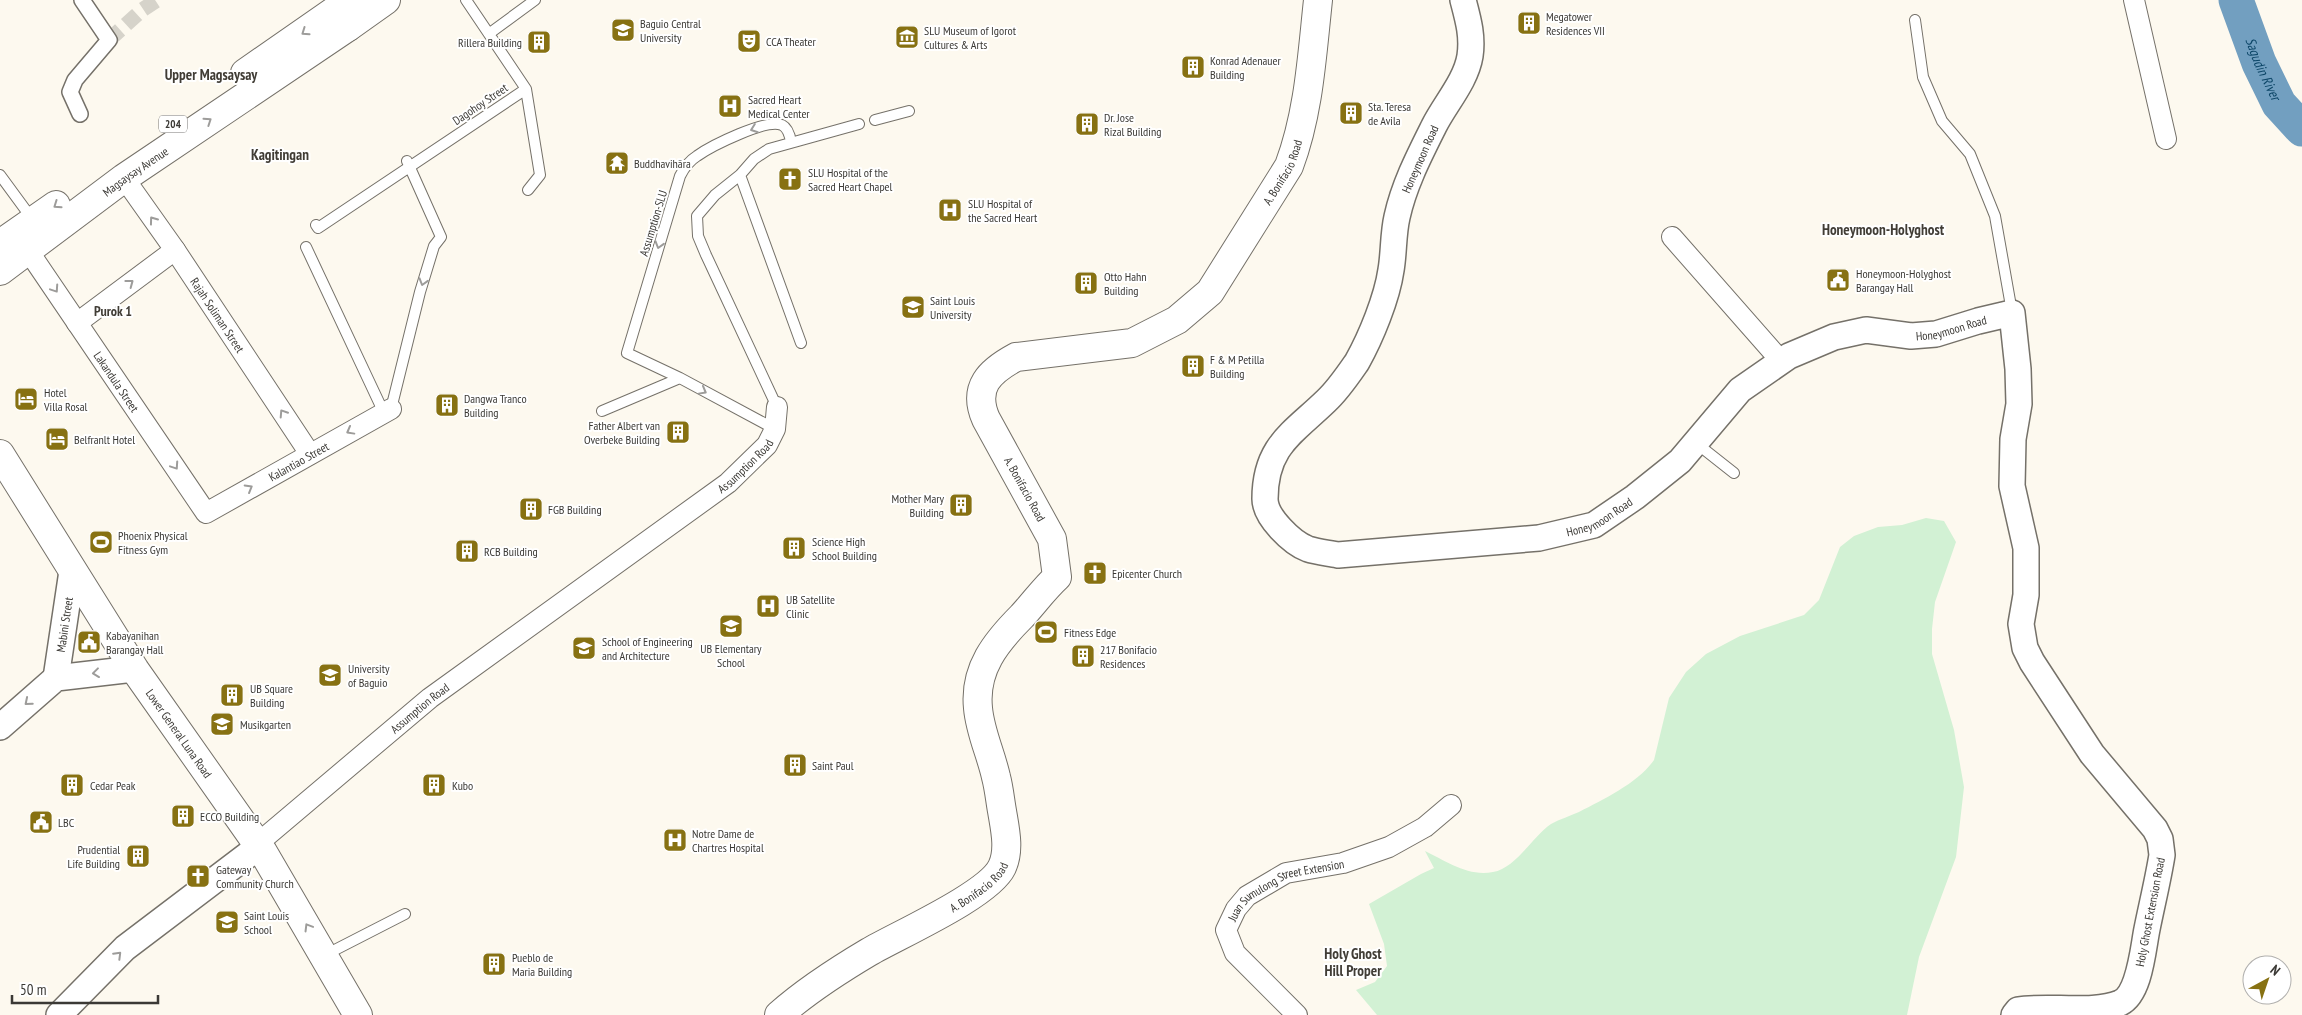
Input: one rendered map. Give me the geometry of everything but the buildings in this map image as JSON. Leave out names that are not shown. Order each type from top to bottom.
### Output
[{"type":"main road","points":[[348,12],[386,0]]},
{"type":"main road","name":"A. Bonifacio Road","points":[[779,1015],[802,995],[870,952],[978,891],[995,878],[1002,867],[1006,844],[1005,832],[996,776],[987,750],[978,708],[978,684],[985,662],[995,645],[1057,577],[1052,538],[986,419],[982,410],[982,387],[987,378],[1000,366],[1016,357],[1132,342],[1177,320],[1210,292],[1289,166],[1298,144],[1310,82],[1318,0]]},
{"type":"main road","name":"Magsaysay Avenue","points":[[0,271],[27,249],[348,12]]},
{"type":"main road","name":"Magsaysay Avenue","points":[[0,244],[348,12]]},
{"type":"main road","name":"Lower General Luna Road","points":[[0,454],[135,670],[260,848],[325,955],[358,1015]]},
{"type":"street","points":[[80,114],[70,92],[75,80],[109,40],[82,0]]},
{"type":"street","name":"Honeymoon Road","points":[[1463,0],[1471,30],[1470,57],[1460,81],[1435,123],[1411,173],[1397,218],[1391,272],[1368,341],[1346,377],[1326,401],[1294,428],[1277,448],[1269,471],[1265,501],[1274,522],[1288,536],[1306,548],[1338,555],[1539,538],[1594,525],[1635,497],[1680,461],[1740,390],[1781,361],[1834,337],[1866,330],[1911,336],[1936,334],[2012,313]]},
{"type":"street","points":[[2134,0],[2166,139]]},
{"type":"street","name":"Rajah Soliman Street","points":[[124,178],[310,454]]},
{"type":"street","points":[[1672,237],[1781,361]]},
{"type":"street","name":"Lakandula Street","points":[[27,249],[206,513]]},
{"type":"street","points":[[77,323],[174,250]]},
{"type":"street","name":"Holy Ghost Extension Road","points":[[2012,313],[2018,369],[2019,404],[2013,439],[2012,486],[2026,548],[2026,595],[2021,624],[2025,648],[2032,662],[2092,754],[2122,792],[2150,822],[2160,839],[2162,855],[2141,964],[2129,995],[2122,1002],[2109,1006],[2058,1010],[2031,1008],[2018,1010],[2014,1015]]},
{"type":"street","name":"Assumption Road","points":[[59,1015],[125,948],[249,854],[260,848],[430,698],[728,483],[767,445],[775,429],[777,407]]},
{"type":"street","name":"Kalantiao Street","points":[[206,513],[388,411]]},
{"type":"street","name":"Mabini Street","points":[[56,678],[72,571]]},
{"type":"street","points":[[0,727],[56,678],[135,670]]},
{"type":"street","name":"Juan Sumulong Street Extension","points":[[1297,1015],[1235,953],[1226,930],[1236,909],[1247,896],[1286,873],[1343,863],[1389,847],[1425,827],[1451,805]]},
{"type":"lane","name":"Dagohoy Street","points":[[316,225],[318,228],[408,164],[526,89],[466,0]]},
{"type":"lane","points":[[490,33],[535,0]]},
{"type":"lane","points":[[1915,20],[1923,77],[1942,121],[1970,154],[1996,216],[2012,313]]},
{"type":"lane","points":[[526,89],[540,175],[528,190]]},
{"type":"lane","points":[[875,120],[909,111]]},
{"type":"lane","name":"Assumption-SLU","points":[[775,429],[680,378],[627,353],[680,176],[686,166],[695,156],[755,128],[773,124],[782,126],[787,130],[792,142]]},
{"type":"lane","points":[[777,407],[715,277],[698,236],[697,216],[715,195],[740,175],[754,159],[769,149],[858,124]]},
{"type":"lane","points":[[388,411],[434,246],[441,237],[408,164]]},
{"type":"lane","points":[[740,175],[800,344]]},
{"type":"lane","points":[[0,176],[33,221]]},
{"type":"lane","points":[[306,247],[388,411]]},
{"type":"lane","points":[[602,411],[680,378]]},
{"type":"lane","points":[[1695,443],[1734,473]]},
{"type":"lane","points":[[325,955],[405,914]]},
{"type":"green space","points":[[1926,518],[1944,521],[1956,542],[1935,602],[1932,654],[1954,730],[1964,787],[1956,857],[1919,957],[1907,1015],[1377,1015],[1356,990],[1375,982],[1387,966],[1384,944],[1369,904],[1434,868],[1425,851],[1458,867],[1475,872],[1493,872],[1509,865],[1551,824],[1609,796],[1630,783],[1647,768],[1654,760],[1669,698],[1686,672],[1706,654],[1740,636],[1804,615],[1819,600],[1840,547],[1854,536],[1878,527],[1902,525]]},
{"type":"waterway","name":"Sagudin River","points":[[2236,0],[2259,63],[2279,104],[2302,129]]},
{"type":"tunnel","points":[[109,40],[142,10],[157,0]]},
{"type":"place","name":"Megatower Residences VII","points":[[1529,23]]},
{"type":"place","name":"Baguio Central University","points":[[623,30]]},
{"type":"place","name":"SLU Museum of Igorot Cultures & Arts","points":[[907,37]]},
{"type":"place","name":"CCA Theater","points":[[749,41]]},
{"type":"place","name":"Rillera Building","points":[[539,42]]},
{"type":"place","name":"Konrad Adenauer Building","points":[[1193,67]]},
{"type":"place","name":"Sacred Heart Medical Center","points":[[730,106]]},
{"type":"place","name":"Sta. Teresa de Avila","points":[[1351,113]]},
{"type":"place","name":"Dr. Jose Rizal Building","points":[[1087,124]]},
{"type":"place","name":"Buddhavihāra","points":[[617,163]]},
{"type":"place","name":"SLU Hospital of the Sacred Heart Chapel","points":[[790,179]]},
{"type":"place","name":"SLU Hospital of the Sacred Heart","points":[[950,210]]},
{"type":"place","name":"Honeymoon-Holyghost Barangay Hall","points":[[1838,280]]},
{"type":"place","name":"Otto Hahn Building","points":[[1086,283]]},
{"type":"place","name":"Saint Louis University","points":[[913,307]]},
{"type":"place","name":"F & M Petilla Building","points":[[1193,366]]},
{"type":"place","name":"Hotel Villa Rosal","points":[[26,399]]},
{"type":"place","name":"Dangwa Tranco Building","points":[[447,405]]},
{"type":"place","name":"Father Albert van Overbeke Building","points":[[678,432]]},
{"type":"place","name":"Belfranlt Hotel","points":[[57,439]]},
{"type":"place","name":"Mother Mary Building","points":[[961,505]]},
{"type":"place","name":"FGB Building","points":[[531,509]]},
{"type":"place","name":"Phoenix Physical Fitness Gym","points":[[101,542]]},
{"type":"place","name":"Science High School Building","points":[[794,548]]},
{"type":"place","name":"RCB Building","points":[[467,551]]},
{"type":"place","name":"Epicenter Church","points":[[1095,573]]},
{"type":"place","name":"UB Satellite Clinic","points":[[768,606]]},
{"type":"place","name":"UB Elementary School","points":[[731,626]]},
{"type":"place","name":"Fitness Edge","points":[[1046,632]]},
{"type":"place","name":"Kabayanihan Barangay Hall","points":[[89,642]]},
{"type":"place","name":"School of Engineering and Architecture","points":[[584,648]]},
{"type":"place","name":"217 Bonifacio Residences","points":[[1083,656]]},
{"type":"place","name":"University of Baguio","points":[[330,675]]},
{"type":"place","name":"UB Square Building","points":[[232,695]]},
{"type":"place","name":"Musikgarten","points":[[222,724]]},
{"type":"place","name":"Saint Paul","points":[[795,765]]},
{"type":"place","name":"Cedar Peak","points":[[72,785]]},
{"type":"place","name":"Kubo","points":[[434,785]]},
{"type":"place","name":"ECCO Building","points":[[183,816]]},
{"type":"place","name":"LBC","points":[[41,822]]},
{"type":"place","name":"Notre Dame de Chartres Hospital","points":[[675,840]]},
{"type":"place","name":"Prudential Life Building","points":[[138,856]]},
{"type":"place","name":"Gateway Community Church","points":[[198,876]]},
{"type":"place","name":"Saint Louis School","points":[[227,922]]},
{"type":"place","name":"Pueblo de Maria Building","points":[[494,964]]},
{"type":"district","name":"Upper Magsaysay","points":[[211,74]]},
{"type":"district","name":"Kagitingan","points":[[280,154]]},
{"type":"district","name":"Honeymoon-Holyghost","points":[[1883,229]]},
{"type":"district","name":"Purok 1","points":[[113,311]]},
{"type":"district","name":"Holy Ghost Hill Proper","points":[[1353,962]]}]
